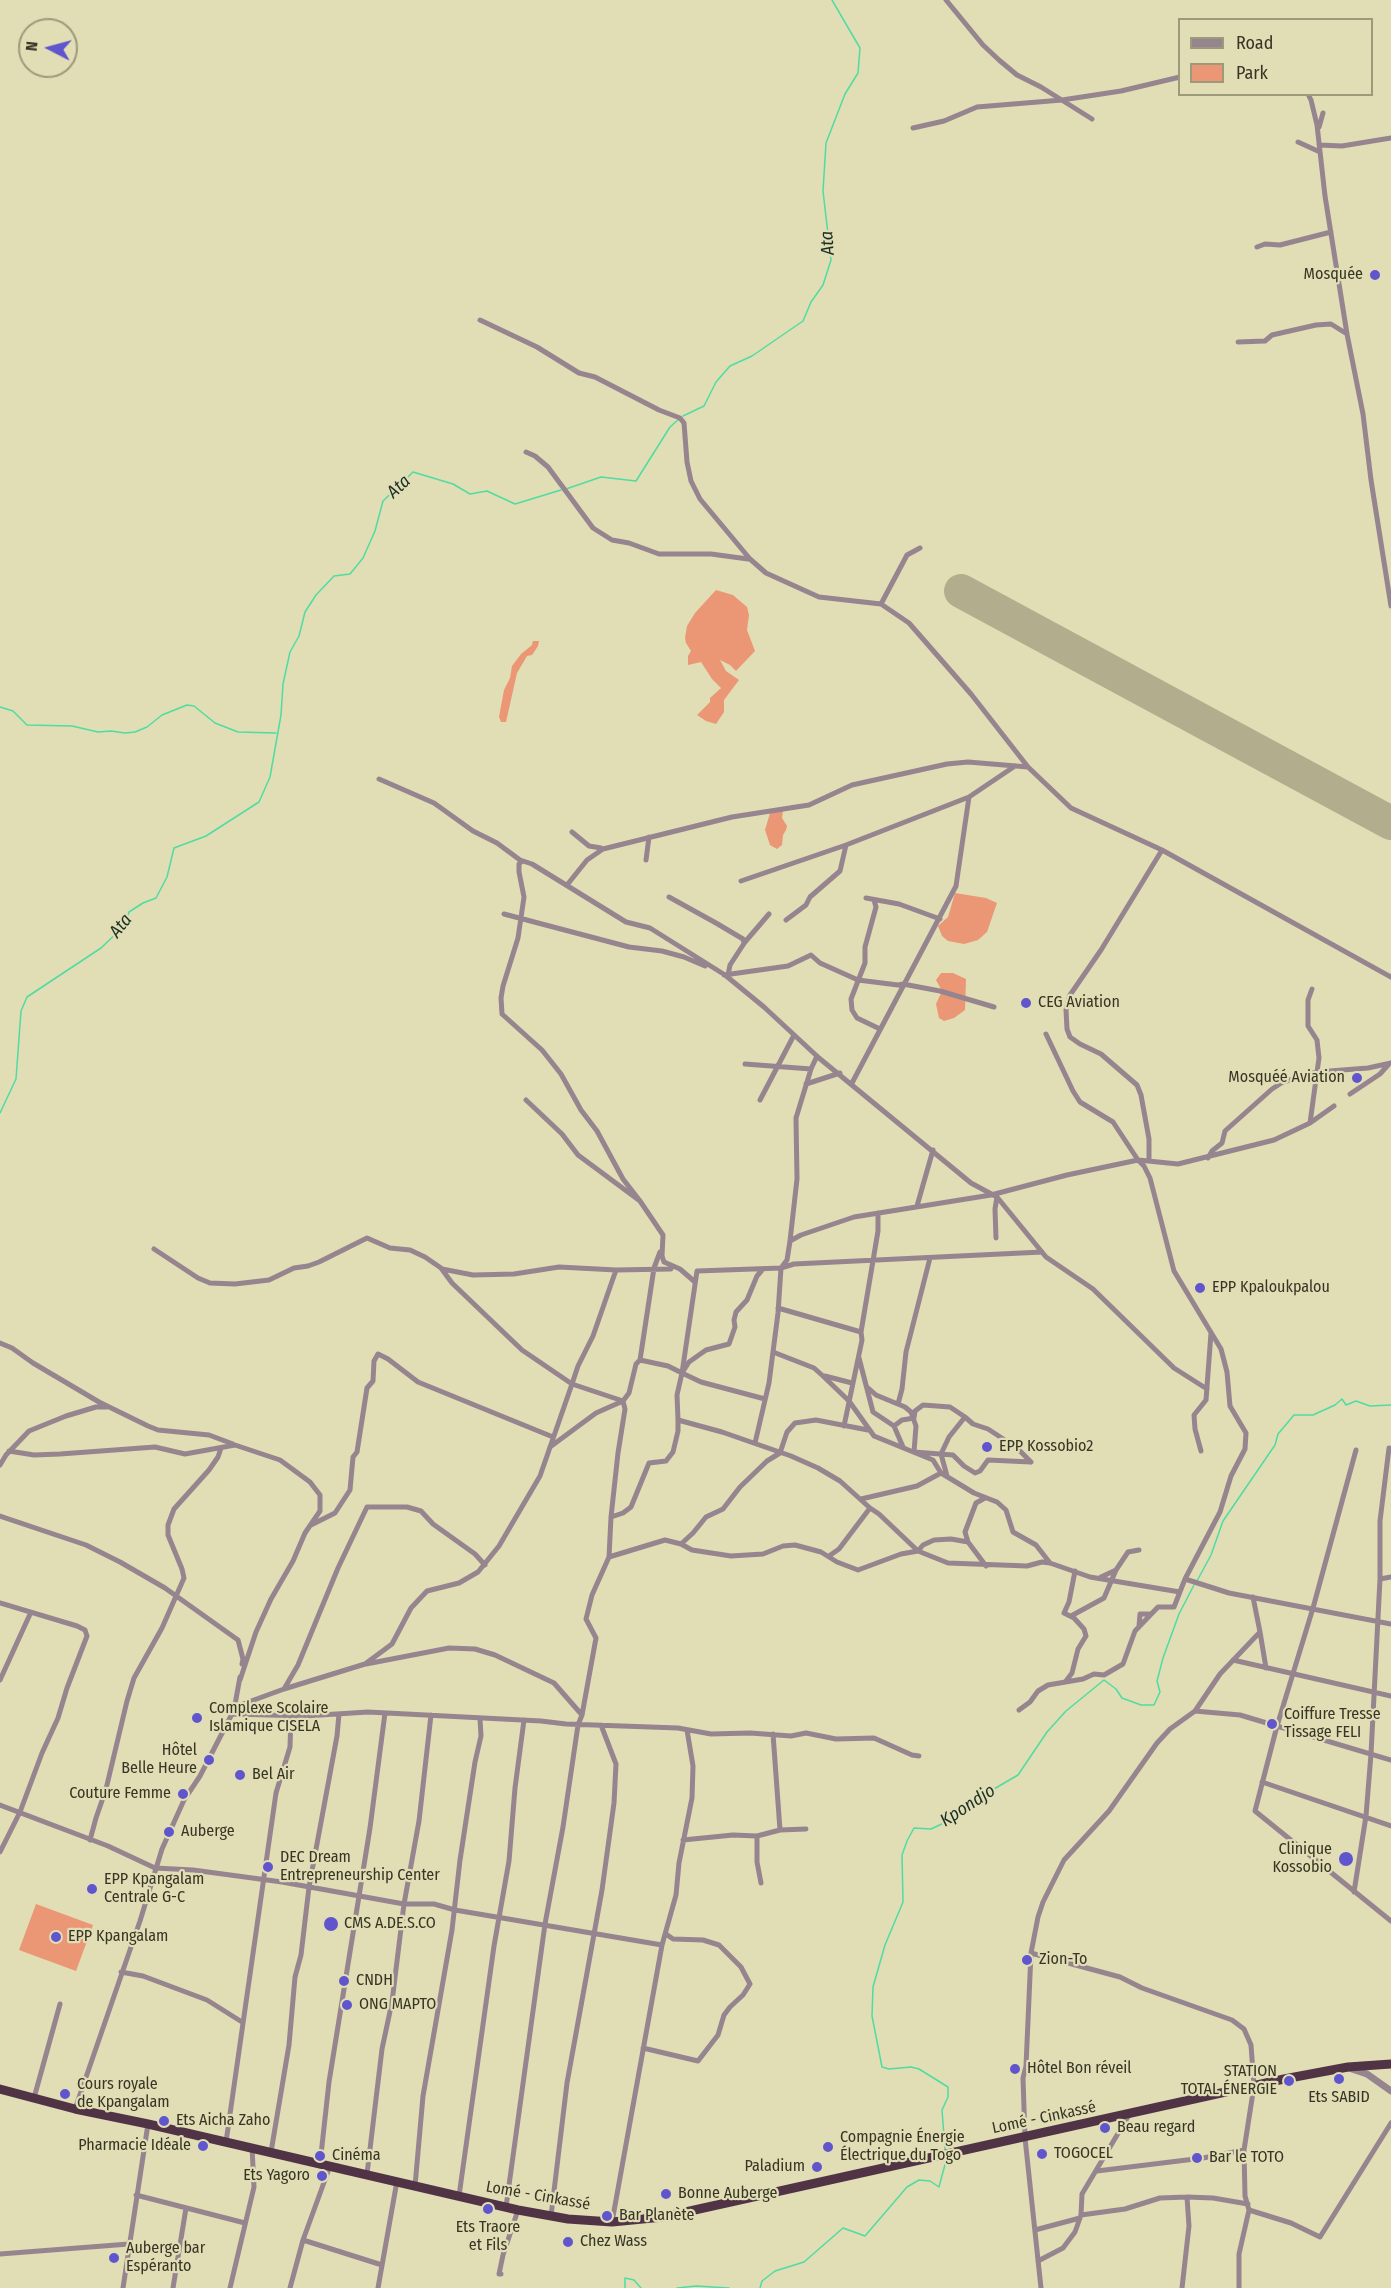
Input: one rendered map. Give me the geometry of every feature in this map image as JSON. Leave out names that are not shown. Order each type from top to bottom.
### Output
[{"type":"highway","name":"Lomé - Cinkassé","points":[[0,2089],[75,2109],[252,2147],[518,2210],[550,2216],[612,2222],[663,2217],[1254,2086],[1348,2067],[1391,2064]]},
{"type":"street","points":[[946,0],[983,45],[1017,75],[1092,119]]},
{"type":"street","points":[[913,128],[944,121],[977,107],[1062,100],[1122,91],[1178,76]]},
{"type":"street","points":[[1309,96],[1317,128],[1347,334],[1363,414],[1391,606]]},
{"type":"street","points":[[1317,128],[1323,113]]},
{"type":"street","points":[[1319,142],[1342,146],[1391,138]]},
{"type":"street","points":[[1298,142],[1320,152]]},
{"type":"street","points":[[1319,142],[1327,144]]},
{"type":"street","points":[[1257,247],[1265,244],[1280,245],[1331,232]]},
{"type":"street","points":[[480,320],[537,347],[579,373],[595,376],[659,410],[680,418],[684,423],[687,462],[700,500],[750,559],[766,573],[819,597],[882,604],[909,623],[971,694],[1028,767],[1071,808],[1162,850],[1391,977]]},
{"type":"street","points":[[1238,342],[1265,341],[1272,335],[1316,325],[1331,324],[1347,334]]},
{"type":"street","points":[[526,452],[548,467],[593,528],[612,540],[629,543],[659,554],[711,554],[750,559]]},
{"type":"street","points":[[882,604],[907,555],[920,548]]},
{"type":"street","points":[[567,885],[587,860],[603,849],[648,837],[732,817],[809,805],[852,785],[938,765],[968,762],[1028,767]]},
{"type":"street","points":[[741,881],[846,845],[969,797],[1015,766]]},
{"type":"street","points":[[379,780],[434,803],[472,831],[497,843],[522,861],[532,864],[626,922],[650,928],[727,975],[817,1056],[971,1183],[994,1196],[1042,1252],[1093,1289],[1174,1368],[1207,1389]]},
{"type":"street","points":[[852,1083],[956,886],[969,797]]},
{"type":"street","points":[[572,832],[589,846],[603,849]]},
{"type":"street","points":[[646,860],[648,837]]},
{"type":"street","points":[[786,920],[806,905],[810,897],[840,870],[846,845]]},
{"type":"street","points":[[1149,1160],[1149,1139],[1137,1085],[1101,1054],[1070,1037],[1066,1010],[1070,995],[1101,950],[1162,850]]},
{"type":"street","points":[[522,861],[519,864],[519,876],[525,892],[518,938],[501,998],[502,1014],[542,1050],[561,1074],[581,1110],[597,1131],[623,1179],[660,1231],[664,1262],[680,1269],[695,1282]]},
{"type":"street","points":[[669,897],[716,922],[741,938],[744,943]]},
{"type":"street","points":[[866,898],[899,904],[940,920]]},
{"type":"street","points":[[874,900],[876,907],[865,947],[865,963],[851,999],[852,1010],[857,1018],[880,1029]]},
{"type":"street","points":[[504,914],[629,947],[662,951],[684,957],[727,975],[788,966],[811,956],[820,963],[858,980],[898,986],[903,984],[940,991],[994,1007]]},
{"type":"street","points":[[727,975],[730,965],[754,928],[769,914]]},
{"type":"street","points":[[1310,1123],[1318,1048],[1317,1040],[1308,1026],[1308,1000],[1312,989]]},
{"type":"street","points":[[1019,1710],[1030,1702],[1038,1691],[1048,1685],[1094,1674],[1104,1674],[1123,1664],[1138,1627],[1158,1607],[1174,1607],[1220,1512],[1231,1476],[1245,1449],[1246,1433],[1230,1406],[1221,1349],[1174,1271],[1150,1178],[1144,1166],[1113,1122],[1080,1102],[1072,1091],[1046,1034]]},
{"type":"street","points":[[760,1100],[794,1035]]},
{"type":"street","points":[[755,1443],[772,1352],[781,1268],[786,1260],[790,1241],[797,1179],[796,1118],[817,1056]]},
{"type":"street","points":[[1208,1158],[1212,1151],[1222,1143],[1225,1131],[1283,1082],[1317,1072],[1368,1068],[1390,1063]]},
{"type":"street","points":[[1350,1094],[1380,1074],[1390,1063]]},
{"type":"street","points":[[746,1064],[811,1069]]},
{"type":"street","points":[[806,1084],[840,1073]]},
{"type":"street","points":[[526,1100],[562,1134],[578,1155],[640,1201]]},
{"type":"street","points":[[790,1241],[842,1220],[917,1206],[994,1196],[1067,1175],[1138,1160],[1179,1164],[1208,1158],[1274,1140],[1310,1123],[1334,1106]]},
{"type":"street","points":[[917,1206],[933,1150]]},
{"type":"street","points":[[994,1196],[996,1238]]},
{"type":"street","points":[[844,1426],[874,1260],[878,1213]]},
{"type":"street","points":[[154,1249],[198,1278],[210,1283],[235,1284],[269,1280],[285,1271],[326,1259],[366,1238],[390,1248],[410,1250],[441,1268],[452,1283],[522,1350],[572,1384],[623,1401]]},
{"type":"street","points":[[550,1447],[596,1413],[623,1401],[629,1393],[636,1364],[640,1360],[654,1268],[663,1242]]},
{"type":"street","points":[[441,1268],[472,1275],[514,1274],[559,1267],[616,1270],[763,1269],[781,1268],[794,1264],[1042,1252]]},
{"type":"street","points":[[898,1404],[906,1352],[930,1258]]},
{"type":"street","points":[[682,1373],[689,1362],[706,1350],[729,1344],[735,1327],[736,1312],[747,1300],[757,1276],[763,1269]]},
{"type":"street","points":[[365,1664],[392,1644],[411,1608],[427,1591],[459,1583],[478,1572],[527,1501],[540,1476],[578,1366],[593,1336],[616,1270]]},
{"type":"street","points":[[611,1517],[623,1514],[631,1507],[649,1463],[666,1461],[673,1452],[678,1431],[677,1395],[697,1270]]},
{"type":"street","points":[[778,1308],[861,1332]]},
{"type":"street","points":[[1201,1450],[1194,1415],[1206,1400],[1212,1331]]},
{"type":"street","points":[[0,1343],[110,1407],[158,1430],[209,1436],[280,1460],[310,1482],[320,1495],[321,1506],[263,1616],[240,1680]]},
{"type":"street","points":[[772,1352],[814,1368],[849,1401],[874,1436],[933,1460],[944,1474],[997,1502],[1006,1510],[1013,1532],[1036,1545],[1050,1563]]},
{"type":"street","points":[[310,1525],[335,1513],[350,1490],[353,1457],[357,1452],[368,1388],[373,1381],[374,1361],[378,1354],[418,1382],[553,1437]]},
{"type":"street","points":[[858,1356],[873,1412],[894,1426],[903,1447]]},
{"type":"street","points":[[640,1360],[668,1366],[712,1385],[765,1399]]},
{"type":"street","points":[[823,1376],[852,1383]]},
{"type":"street","points":[[867,1387],[876,1395],[908,1408],[916,1426],[914,1452]]},
{"type":"street","points":[[506,2207],[545,1924],[563,1827],[578,1725],[582,1715],[596,1638],[586,1619],[588,1607],[609,1557],[611,1517],[625,1409],[623,1401]]},
{"type":"street","points":[[914,1418],[915,1411],[923,1405],[950,1407],[973,1424],[988,1429],[1017,1448],[1031,1462],[988,1460],[980,1471],[975,1473],[953,1455],[914,1452]]},
{"type":"street","points":[[0,1465],[9,1451],[29,1431],[96,1407],[110,1407]]},
{"type":"street","points":[[944,1474],[941,1454],[949,1437],[965,1417]]},
{"type":"street","points":[[894,1426],[902,1420],[914,1418]]},
{"type":"street","points":[[678,1420],[755,1443],[807,1462],[829,1474],[861,1499],[918,1551],[948,1563],[1027,1566],[1042,1562],[1099,1578],[1180,1592]]},
{"type":"street","points":[[681,1544],[706,1517],[723,1509],[740,1487],[767,1461],[780,1453],[788,1432],[795,1423],[816,1420],[868,1430]]},
{"type":"street","points":[[9,1451],[51,1455],[155,1447],[185,1454],[235,1445]]},
{"type":"street","points":[[90,1840],[106,1789],[134,1678],[177,1597],[184,1574],[168,1535],[168,1525],[176,1506],[209,1470],[219,1457],[221,1448]]},
{"type":"street","points":[[1354,1892],[1366,1816],[1371,1754],[1380,1579],[1380,1521],[1389,1448]]},
{"type":"street","points":[[1356,1450],[1255,1811],[1391,1921]]},
{"type":"street","points":[[861,1499],[917,1486],[944,1474]]},
{"type":"street","points":[[986,1566],[968,1542],[965,1532],[976,1503],[987,1498]]},
{"type":"street","points":[[284,1689],[298,1665],[338,1568],[367,1507],[407,1507],[421,1511],[433,1524],[475,1554],[484,1565]]},
{"type":"street","points":[[829,1556],[839,1549],[870,1508]]},
{"type":"street","points":[[0,1516],[39,1527],[86,1545],[120,1562],[200,1611],[238,1640],[243,1659],[234,1710]]},
{"type":"street","points":[[609,1557],[665,1540],[693,1550],[738,1556],[769,1553],[783,1546],[795,1545],[829,1556],[837,1562],[858,1570],[901,1554],[918,1551],[923,1545],[934,1540],[951,1539],[968,1542]]},
{"type":"street","points":[[1071,1616],[1104,1598],[1114,1580],[1116,1570],[1128,1552],[1139,1550]]},
{"type":"street","points":[[1099,1578],[1116,1570]]},
{"type":"street","points":[[1066,1681],[1072,1673],[1078,1648],[1086,1636],[1084,1629],[1071,1616],[1064,1613],[1069,1602],[1075,1571]]},
{"type":"street","points":[[1380,1579],[1391,1577]]},
{"type":"street","points":[[1187,1580],[1229,1593],[1391,1624]]},
{"type":"street","points":[[1253,1597],[1266,1668]]},
{"type":"street","points":[[0,1603],[82,1628],[87,1636],[58,1718],[20,1812],[0,1852]]},
{"type":"street","points":[[0,1680],[31,1612]]},
{"type":"street","points":[[1041,2288],[1025,2138],[1023,2078],[1026,2066],[1031,1953],[1043,1902],[1064,1860],[1109,1811],[1157,1743],[1170,1729],[1195,1711],[1220,1674],[1260,1632]]},
{"type":"street","points":[[75,2109],[151,1888],[162,1849],[184,1800],[200,1776],[234,1710],[243,1704],[284,1689],[365,1664],[449,1648],[475,1649],[495,1655],[554,1683],[582,1715]]},
{"type":"street","points":[[1233,1660],[1391,1696]]},
{"type":"street","points":[[0,1664],[7,1666]]},
{"type":"street","points":[[1195,1711],[1240,1715],[1391,1760]]},
{"type":"street","points":[[229,1716],[236,1714],[291,1716],[385,1713],[687,1730],[711,1734],[791,1736],[806,1733],[836,1739],[874,1738],[919,1756]]},
{"type":"street","points":[[290,2288],[325,2165],[329,2082],[371,1818],[385,1713]]},
{"type":"street","points":[[271,2152],[289,2045],[295,1977],[301,1955],[309,1887],[339,1714]]},
{"type":"street","points":[[367,2174],[382,2049],[392,2002],[403,1929],[404,1904],[419,1821],[431,1715]]},
{"type":"street","points":[[226,2142],[276,1792],[288,1757],[292,1734],[291,1716]]},
{"type":"street","points":[[415,2186],[423,2096],[455,1910],[460,1860],[481,1736],[480,1719]]},
{"type":"street","points":[[459,2196],[509,1861],[524,1720]]},
{"type":"street","points":[[550,2216],[567,2083],[611,1829],[616,1777],[614,1757],[601,1725]]},
{"type":"street","points":[[612,2222],[662,1945],[676,1895],[683,1840],[692,1798],[693,1766],[687,1730]]},
{"type":"street","points":[[773,1734],[780,1830]]},
{"type":"street","points":[[1262,1782],[1391,1826]]},
{"type":"street","points":[[0,1805],[133,1856],[155,1868],[193,1870],[263,1880],[404,1904],[434,1904],[455,1910],[662,1945]]},
{"type":"street","points":[[683,1840],[733,1835],[757,1836],[780,1830],[806,1829]]},
{"type":"street","points":[[757,1836],[760,1883]]},
{"type":"street","points":[[644,2048],[698,2061],[718,2035],[724,2015],[750,1984],[741,1967],[719,1945],[703,1940],[673,1940],[666,1934]]},
{"type":"street","points":[[1031,1953],[1120,1977],[1142,1988],[1232,2020],[1244,2029],[1251,2045],[1254,2086],[1244,2150],[1245,2196],[1249,2207],[1239,2254],[1239,2288]]},
{"type":"street","points":[[121,1972],[143,1976],[207,2000],[242,2022]]},
{"type":"street","points":[[34,2098],[60,2004]]},
{"type":"street","points":[[1348,2067],[1367,2074],[1391,2091]]},
{"type":"street","points":[[1038,2261],[1063,2248],[1076,2232],[1081,2217],[1082,2194],[1130,2115]]},
{"type":"street","points":[[123,2288],[148,2124]]},
{"type":"street","points":[[1035,2230],[1081,2217],[1125,2209],[1160,2198],[1187,2197],[1213,2198],[1249,2207],[1292,2223],[1320,2237],[1391,2124]]},
{"type":"street","points":[[230,2288],[254,2187],[252,2147]]},
{"type":"street","points":[[1097,2171],[1203,2158],[1244,2150]]},
{"type":"street","points":[[378,2288],[397,2181]]},
{"type":"street","points":[[136,2195],[245,2223]]},
{"type":"street","points":[[1182,2288],[1189,2226],[1187,2197]]},
{"type":"street","points":[[173,2288],[186,2208]]},
{"type":"street","points":[[501,2274],[499,2274],[503,2255],[518,2210]]},
{"type":"street","points":[[303,2240],[382,2265]]},
{"type":"street","points":[[0,2254],[129,2244]]},
{"type":"green space","points":[[716,590],[733,595],[747,607],[749,615],[747,630],[755,651],[736,671],[720,660],[726,671],[739,680],[724,700],[724,712],[716,724],[697,715],[721,688],[701,662],[688,665],[688,656],[691,651],[685,638],[687,626],[695,613]]},
{"type":"green space","points":[[533,641],[539,641],[538,646],[532,655],[527,656],[517,673],[506,722],[501,722],[499,717],[504,690],[510,678],[512,666],[532,645]]},
{"type":"green space","points":[[783,810],[782,818],[787,826],[782,845],[777,849],[770,845],[765,830],[770,813]]},
{"type":"green space","points":[[955,893],[986,898],[997,903],[987,932],[978,940],[964,944],[948,941],[942,936],[938,926],[948,917]]},
{"type":"green space","points":[[941,973],[953,973],[966,979],[965,1010],[954,1018],[944,1021],[939,1018],[936,1004],[942,991],[936,980]]},
{"type":"green space","name":"EPP Kpangalam","points":[[36,1904],[93,1925],[76,1971],[19,1950]]},
{"type":"waterway","name":"Ata","points":[[683,416],[704,406],[716,382],[730,366],[752,356],[803,321],[811,302],[823,285],[831,260],[823,191],[826,143],[845,94],[858,73],[860,48],[832,0]]},
{"type":"waterway","name":"Ata","points":[[566,489],[601,477],[636,481],[670,427],[679,419]]},
{"type":"waterway","name":"Ata","points":[[0,1113],[16,1079],[21,1011],[27,997],[101,948],[124,926],[129,912],[156,898],[167,877],[174,848],[206,836],[259,802],[270,777],[281,715],[283,684],[290,652],[299,636],[305,612],[316,595],[334,576],[350,574],[363,558],[375,531],[383,501],[413,472],[453,484],[470,494],[487,491],[515,504],[561,490]]},
{"type":"waterway","points":[[0,707],[13,711],[27,725],[72,726],[98,732],[125,733],[147,727],[162,715],[187,705],[194,706],[215,723],[238,732],[276,733]]},
{"type":"waterway","name":"Kpondjo","points":[[1197,1581],[1211,1555],[1223,1521],[1275,1445],[1278,1434],[1294,1415],[1313,1415],[1335,1405],[1342,1399],[1346,1405],[1356,1401],[1370,1406],[1391,1405]]},
{"type":"waterway","name":"Kpondjo","points":[[945,2149],[942,2110],[948,2097],[948,2087],[919,2069],[882,2067],[872,2016],[873,1987],[885,1945],[903,1902],[902,1855],[907,1841],[914,1828],[931,1829],[948,1821],[958,1810],[1018,1775],[1047,1732],[1066,1711],[1104,1680],[1116,1689],[1122,1698],[1141,1705],[1154,1705],[1160,1692],[1157,1681],[1163,1658],[1179,1614],[1194,1585]]},
{"type":"waterway","name":"Kpondjo","points":[[760,2288],[762,2281],[775,2271],[804,2262],[843,2228],[865,2236],[907,2187],[919,2180],[930,2181],[939,2187],[947,2157]]},
{"type":"waterway","name":"Kpondjo","points":[[625,2288],[625,2278],[634,2280],[641,2288]]},
{"type":"waterway","name":"Kpondjo","points":[[677,2288],[696,2286],[729,2288]]},
{"type":"runway","points":[[961,591],[1391,823]]},
{"type":"place","name":"Mosquée","points":[[1375,275]]},
{"type":"place","name":"CEG Aviation","points":[[1026,1003]]},
{"type":"place","name":"Mosquéé Aviation","points":[[1357,1078]]},
{"type":"place","name":"EPP Kpaloukpalou","points":[[1200,1288]]},
{"type":"place","name":"EPP Kossobio2","points":[[987,1447]]},
{"type":"place","name":"Complexe Scolaire Islamique CISELA","points":[[197,1718]]},
{"type":"place","name":"Coiffure Tresse Tissage FELI","points":[[1272,1724]]},
{"type":"place","name":"Hôtel Belle Heure","points":[[209,1760]]},
{"type":"place","name":"Bel Air","points":[[240,1775]]},
{"type":"place","name":"Couture Femme","points":[[183,1794]]},
{"type":"place","name":"Auberge","points":[[169,1832]]},
{"type":"place","name":"Clinique Kossobio","points":[[1346,1859]]},
{"type":"place","name":"DEC Dream Entrepreneurship Center","points":[[268,1867]]},
{"type":"place","name":"EPP Kpangalam Centrale G-C","points":[[92,1889]]},
{"type":"place","name":"CMS A.DE.S.CO","points":[[331,1924]]},
{"type":"place","name":"EPP Kpangalam","points":[[56,1937]]},
{"type":"place","name":"Zion-To","points":[[1027,1960]]},
{"type":"place","name":"CNDH","points":[[344,1981]]},
{"type":"place","name":"ONG MAPTO","points":[[347,2005]]},
{"type":"place","name":"Hôtel Bon réveil","points":[[1015,2069]]},
{"type":"place","name":"Ets SABID","points":[[1339,2079]]},
{"type":"place","name":"STATION TOTAL ÉNERGIE","points":[[1289,2081]]},
{"type":"place","name":"Cours royale de Kpangalam","points":[[65,2094]]},
{"type":"place","name":"Ets Aicha Zaho","points":[[164,2121]]},
{"type":"place","name":"Beau regard","points":[[1105,2128]]},
{"type":"place","name":"Pharmacie Idéale","points":[[203,2146]]},
{"type":"place","name":"Compagnie Énergie Électrique du Togo","points":[[828,2147]]},
{"type":"place","name":"TOGOCEL","points":[[1042,2154]]},
{"type":"place","name":"Cinéma","points":[[320,2156]]},
{"type":"place","name":"Bar le TOTO","points":[[1197,2158]]},
{"type":"place","name":"Paladium","points":[[817,2167]]},
{"type":"place","name":"Ets Yagoro","points":[[322,2176]]},
{"type":"place","name":"Bonne Auberge","points":[[666,2194]]},
{"type":"place","name":"Ets Traore et Fils","points":[[488,2209]]},
{"type":"place","name":"Bar Planète","points":[[607,2216]]},
{"type":"place","name":"Chez Wass","points":[[568,2242]]},
{"type":"place","name":"Auberge bar Espéranto","points":[[114,2258]]}]
